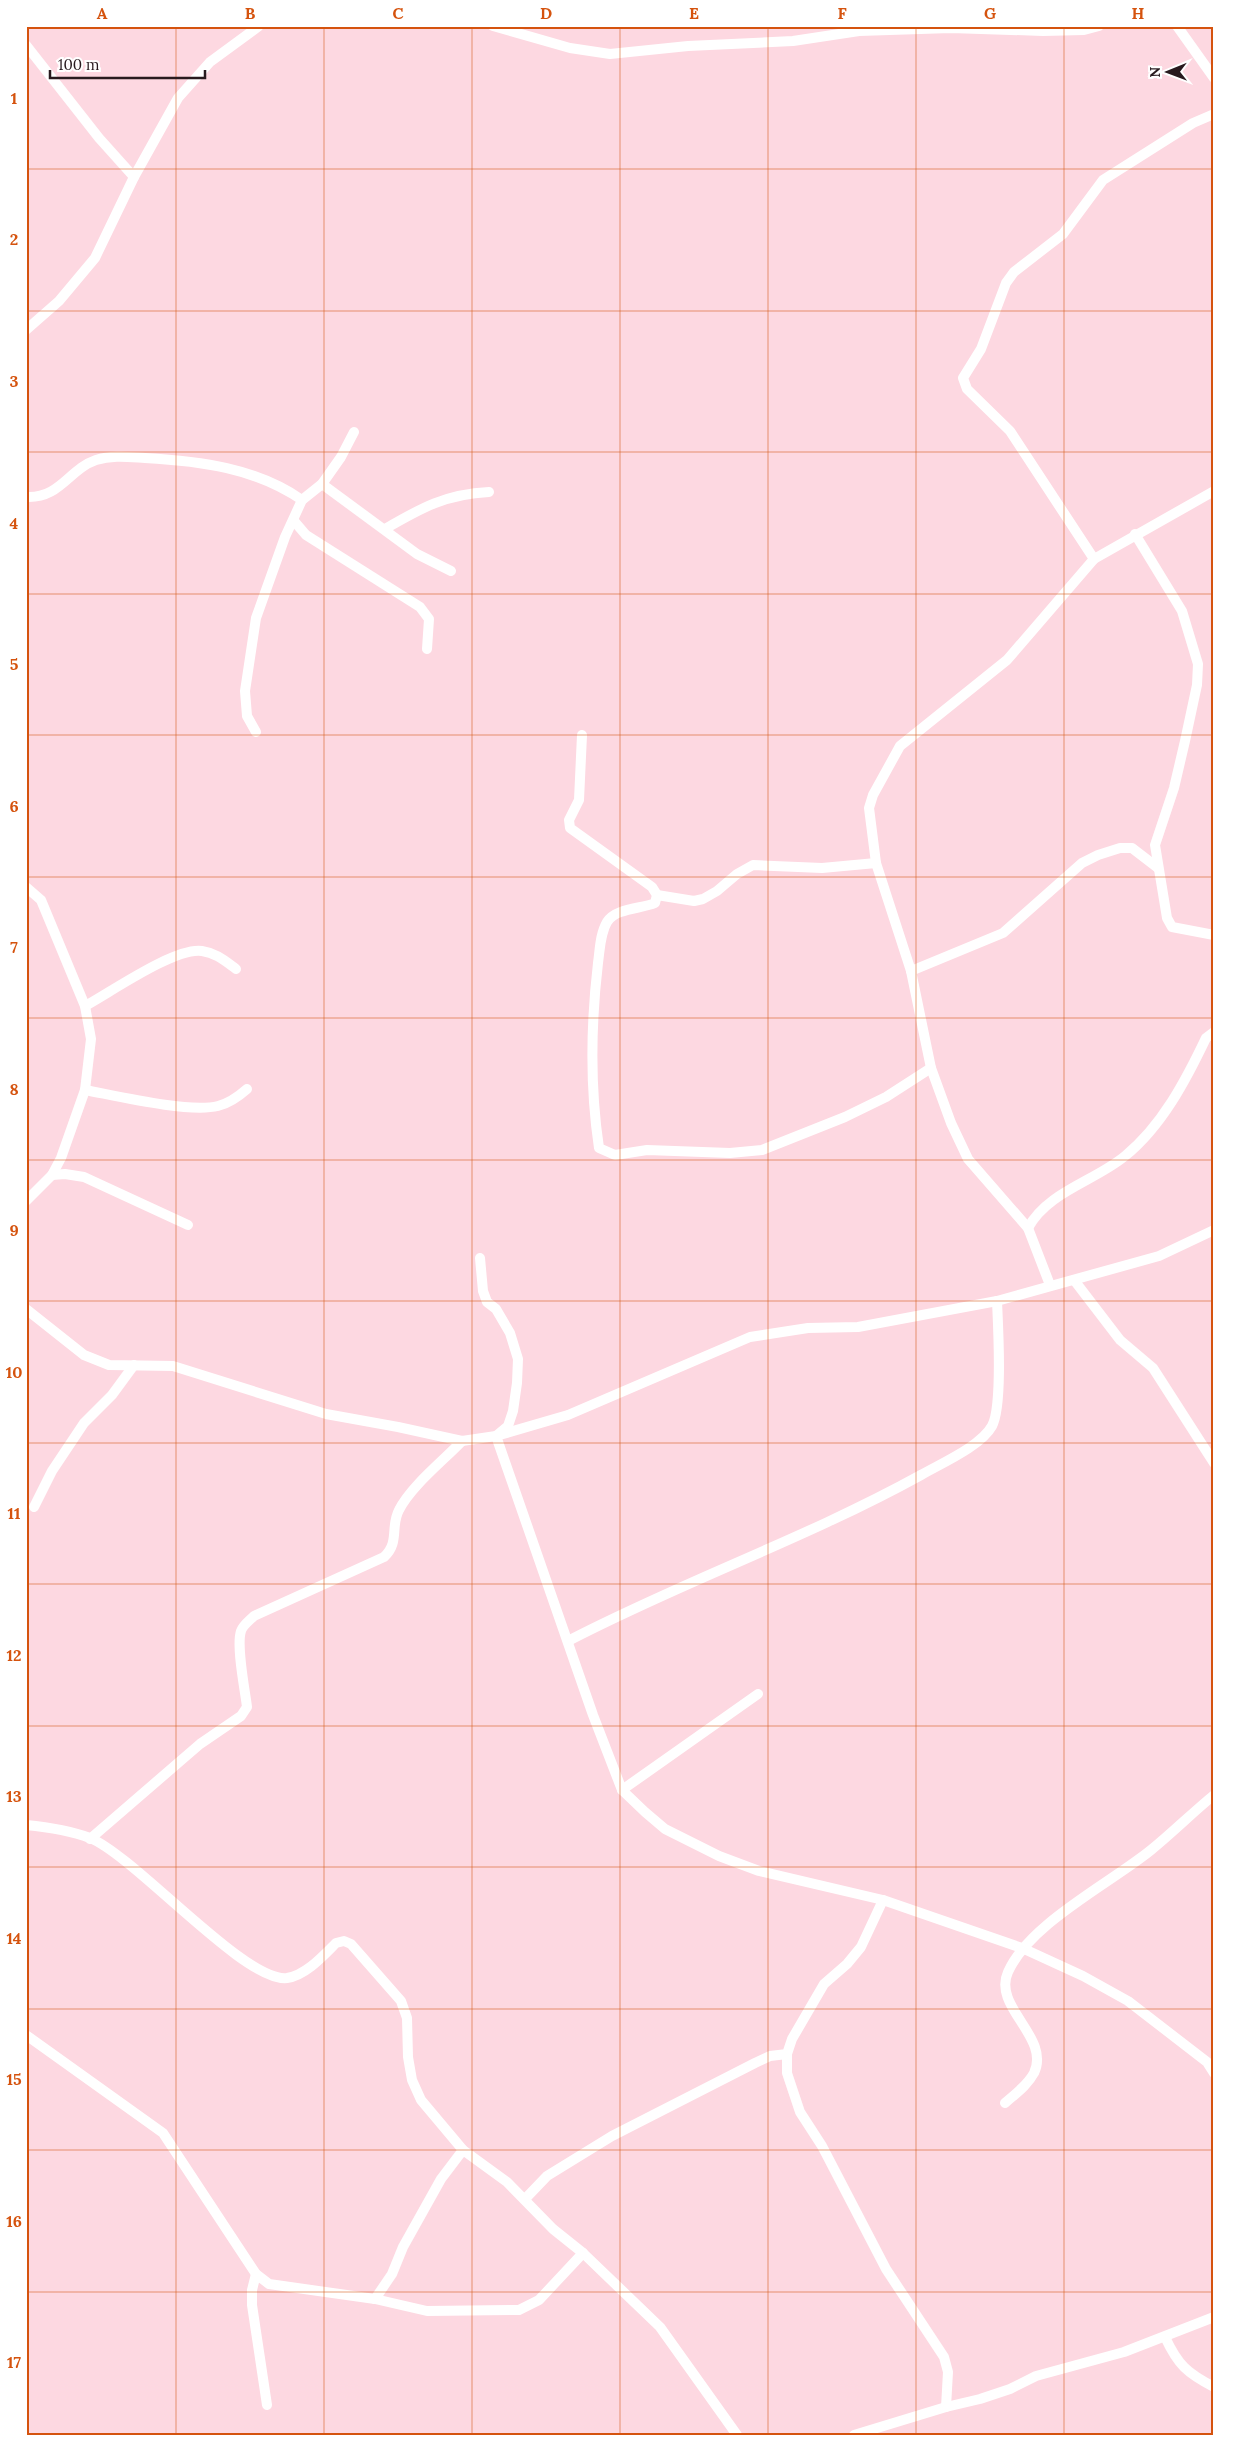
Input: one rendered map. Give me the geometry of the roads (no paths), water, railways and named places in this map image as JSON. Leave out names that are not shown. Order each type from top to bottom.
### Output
[{"type":"street","points":[[26,330],[58,301],[95,258],[134,177],[178,98],[210,62],[259,26]]},
{"type":"street","points":[[493,26],[570,48],[610,54],[688,46],[793,41],[859,31],[951,28],[1043,31],[1084,30],[1098,26]]},
{"type":"street","points":[[1178,26],[1214,78]]},
{"type":"street","points":[[26,45],[99,138],[134,177]]},
{"type":"street","points":[[1094,559],[1010,430],[967,389],[963,378],[981,349],[1006,283],[1014,272],[1063,234],[1103,180],[1193,123],[1214,114]]},
{"type":"street","points":[[256,732],[247,716],[245,691],[256,618],[285,537],[302,500],[322,484],[341,456],[354,432]]},
{"type":"street","points":[[26,497],[51,493],[93,461],[111,456],[200,461],[240,471],[283,486],[302,500]]},
{"type":"street","points":[[322,484],[417,554],[451,571]]},
{"type":"street","points":[[1050,1285],[1028,1228],[968,1160],[931,1068],[911,971],[876,862],[869,808],[873,795],[900,746],[1007,660],[1094,559],[1135,534],[1214,491]]},
{"type":"street","points":[[385,529],[420,508],[447,497],[489,492]]},
{"type":"street","points":[[294,521],[306,535],[420,606],[429,619],[427,650]]},
{"type":"street","points":[[1135,534],[1182,611],[1198,664],[1196,692],[1179,769],[1155,845],[1167,918],[1172,927],[1214,935]]},
{"type":"street","points":[[582,735],[579,800],[568,820],[570,828],[652,887],[657,895],[655,903],[616,913],[608,921],[601,937],[592,1008],[595,1121],[599,1148],[615,1155],[647,1150],[730,1153],[762,1150],[845,1118],[886,1097],[931,1068]]},
{"type":"street","points":[[911,971],[1003,933],[1082,863],[1098,855],[1120,848],[1132,848],[1160,870]]},
{"type":"street","points":[[657,895],[694,901],[704,899],[717,892],[738,874],[754,865],[822,868],[876,862]]},
{"type":"street","points":[[26,887],[41,900],[85,1006],[90,1039],[85,1090],[61,1158],[52,1175],[26,1201]]},
{"type":"street","points":[[85,1006],[176,955],[200,950],[214,954],[236,969]]},
{"type":"street","points":[[1028,1228],[1042,1208],[1124,1158],[1155,1126],[1172,1102],[1206,1038],[1214,1032]]},
{"type":"street","points":[[85,1090],[180,1106],[216,1107],[233,1101],[247,1089]]},
{"type":"street","points":[[52,1175],[65,1174],[84,1178],[188,1225]]},
{"type":"street","points":[[26,1309],[84,1354],[109,1366],[173,1366],[326,1414],[462,1441],[496,1436],[568,1415],[750,1337],[808,1328],[858,1327],[997,1301],[1159,1256],[1214,1230]]},
{"type":"street","points":[[480,1258],[483,1291],[487,1302],[496,1309],[510,1333],[518,1359],[513,1411],[508,1426],[496,1436]]},
{"type":"street","points":[[1074,1280],[1120,1340],[1153,1368],[1214,1463]]},
{"type":"street","points":[[568,1640],[627,1610],[863,1506],[938,1466],[985,1436],[993,1424],[996,1405],[1000,1353],[997,1301]]},
{"type":"street","points":[[34,1507],[52,1471],[84,1423],[112,1395],[134,1365]]},
{"type":"street","points":[[496,1436],[622,1790],[666,1829],[719,1856],[760,1871],[882,1900],[1022,1948],[1083,1976],[1128,2001],[1207,2062],[1214,2073]]},
{"type":"street","points":[[90,1838],[200,1744],[241,1716],[247,1707],[240,1646],[240,1634],[244,1626],[254,1616],[384,1557],[391,1550],[398,1512],[408,1497],[462,1441]]},
{"type":"street","points":[[622,1790],[758,1694]]},
{"type":"street","points":[[1005,2103],[1028,2083],[1035,2072],[1036,2056],[1028,2031],[1008,2001],[1004,1987],[1007,1973],[1022,1948],[1059,1917],[1151,1850],[1214,1795]]},
{"type":"street","points":[[26,1825],[90,1838],[121,1860],[222,1943],[271,1976],[286,1978],[298,1974],[336,1943],[344,1941],[351,1944],[401,2001],[407,2018],[408,2057],[412,2080],[421,2100],[462,2150],[507,2182],[553,2228],[660,2327],[737,2435]]},
{"type":"street","points":[[882,1900],[861,1947],[847,1964],[824,1984],[792,2039],[787,2054],[787,2073],[800,2112],[822,2146],[886,2269],[944,2358],[948,2372],[946,2406]]},
{"type":"street","points":[[26,2035],[163,2133],[256,2274],[269,2284],[375,2299],[427,2310],[519,2310],[540,2300],[582,2253]]},
{"type":"street","points":[[525,2199],[547,2176],[612,2136],[755,2063],[770,2056],[787,2054]]},
{"type":"street","points":[[375,2299],[392,2274],[403,2247],[441,2179],[462,2150]]},
{"type":"street","points":[[256,2274],[252,2290],[252,2305],[267,2405]]},
{"type":"street","points":[[854,2435],[946,2406],[980,2399],[1010,2389],[1036,2376],[1124,2352],[1214,2317]]},
{"type":"street","points":[[1166,2337],[1174,2357],[1185,2370],[1214,2387]]}]
